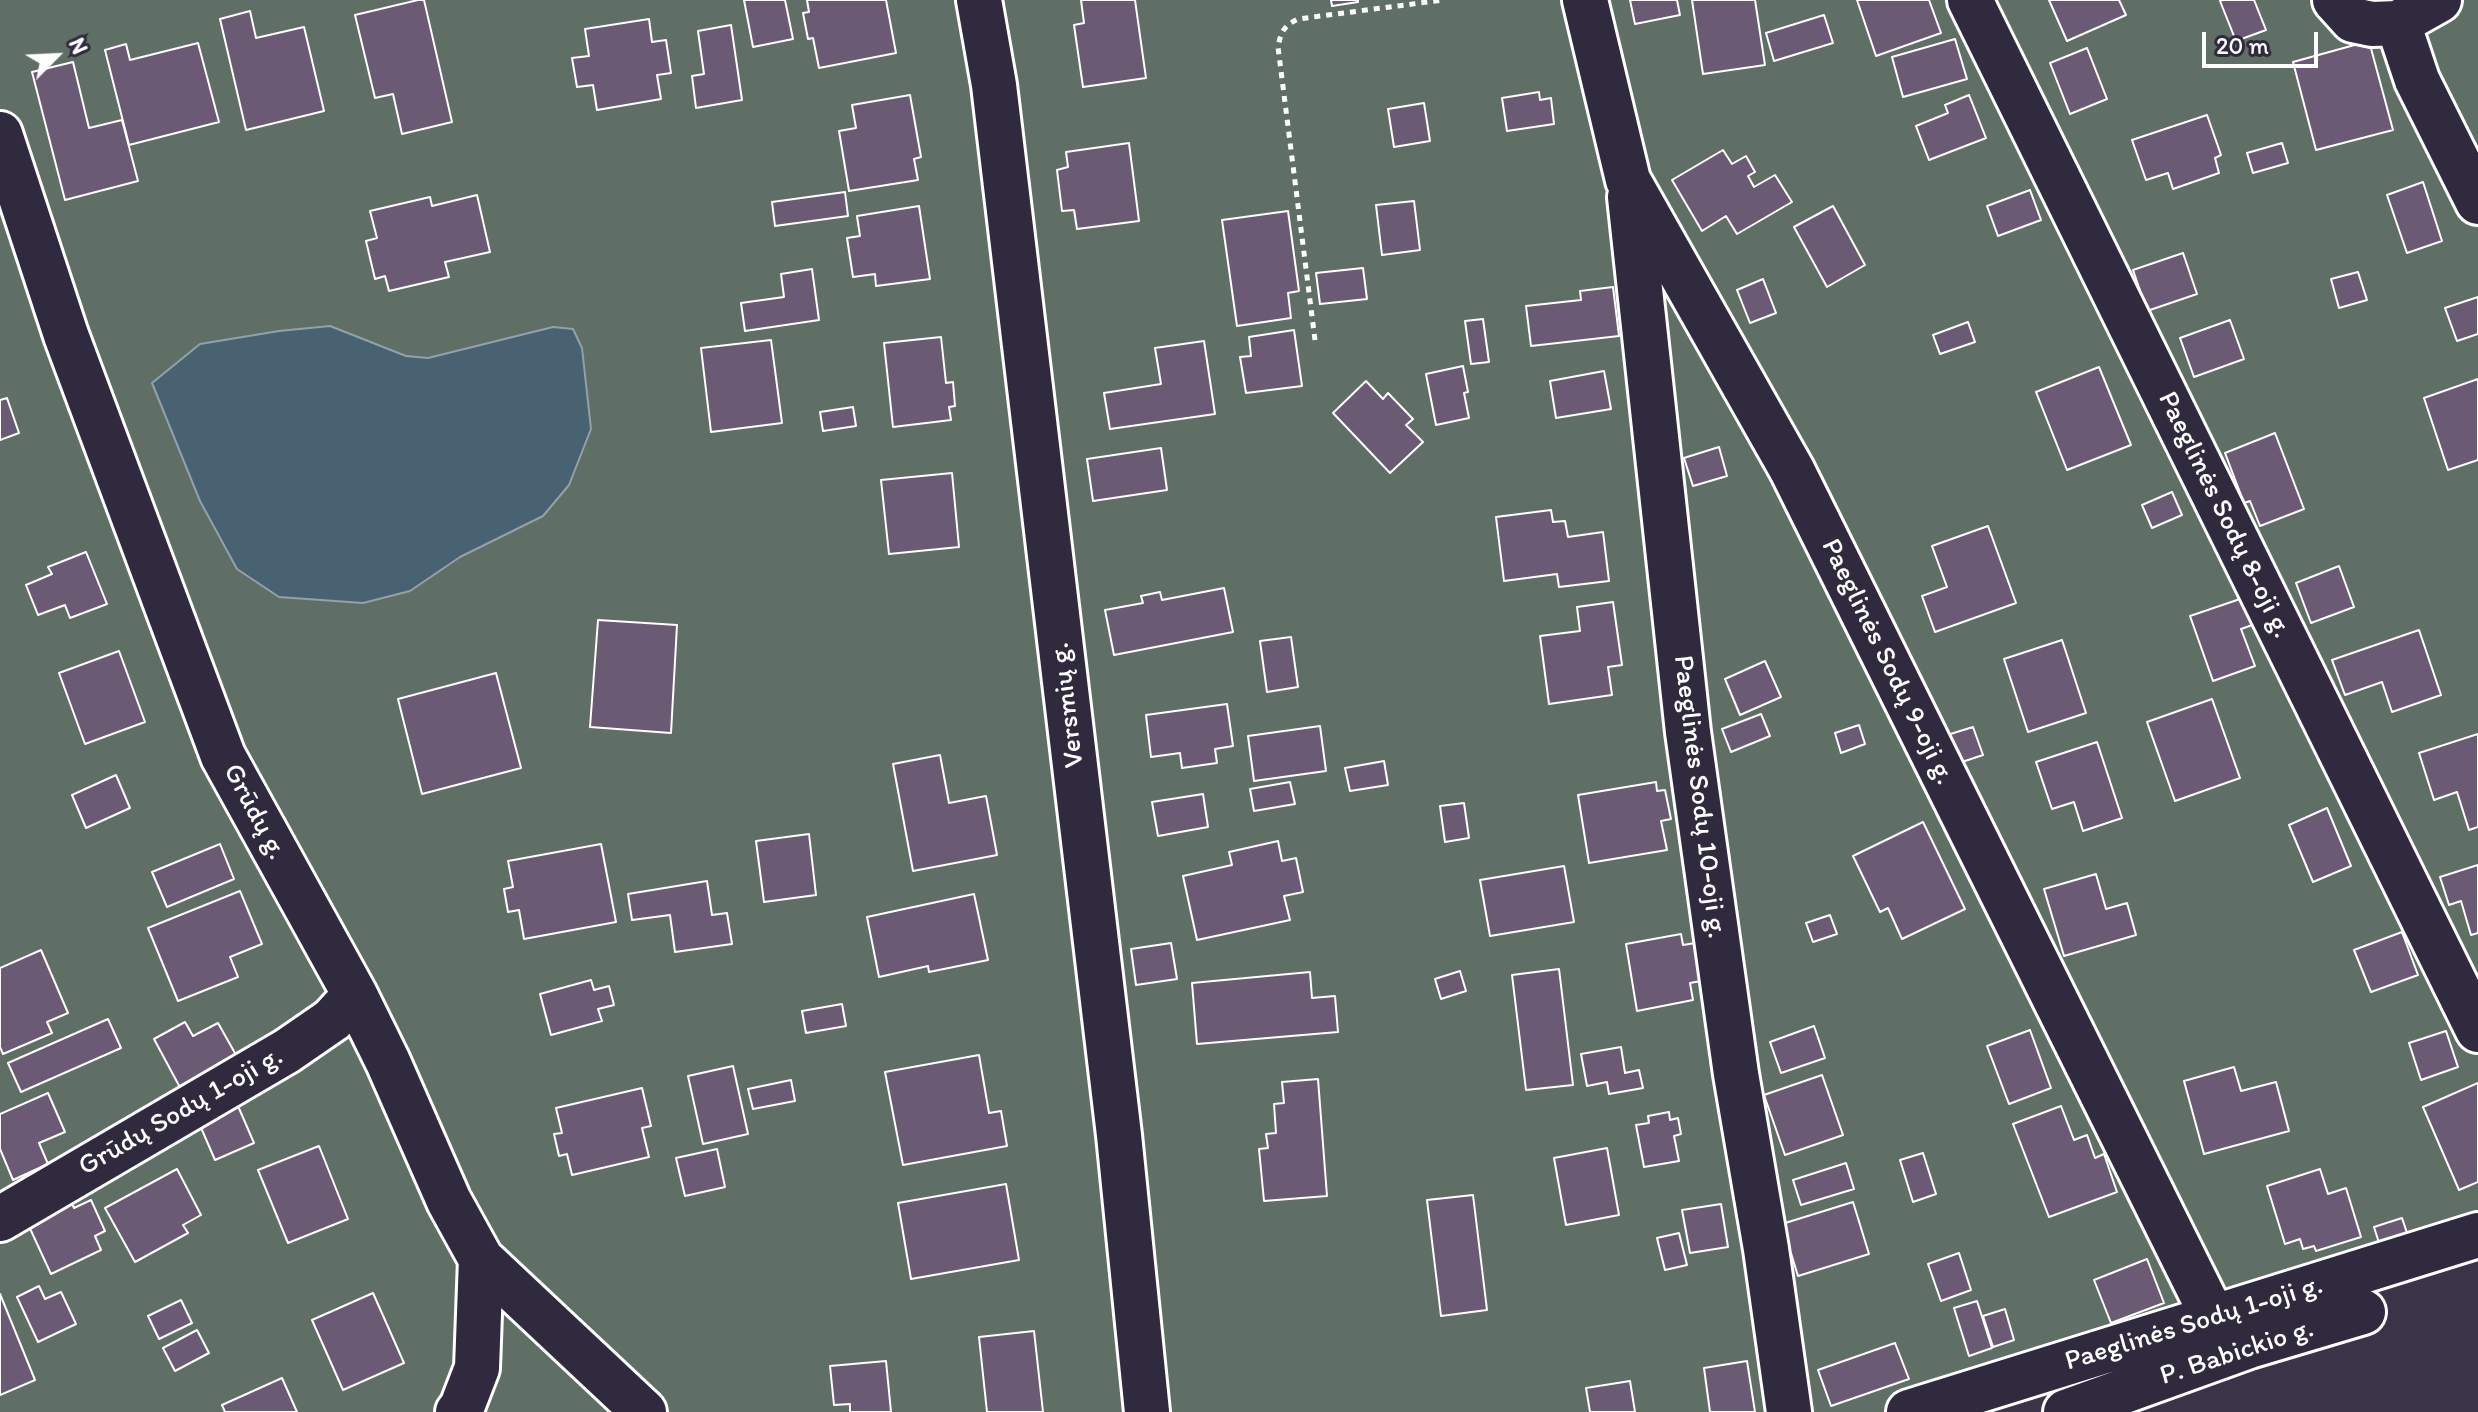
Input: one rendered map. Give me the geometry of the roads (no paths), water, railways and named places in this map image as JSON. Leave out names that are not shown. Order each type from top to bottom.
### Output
[{"type":"street","name":"Versmių g.","points":[[979,0],[998,117],[1115,1103],[1147,1412]]},
{"type":"street","name":"Paeglinės Sodų 9-oji g.","points":[[1585,0],[1628,180],[1792,470],[2213,1317]]},
{"type":"street","name":"Paeglinės Sodų 8-oji g.","points":[[1970,0],[2478,1030]]},
{"type":"street","points":[[2335,0],[2353,20],[2372,24],[2398,23],[2439,0]]},
{"type":"street","points":[[2398,23],[2417,80],[2478,202]]},
{"type":"street","name":"Grūdų g.","points":[[0,134],[66,335],[223,756],[355,995],[449,1201],[481,1259],[644,1412]]},
{"type":"street","name":"Paeglinės Sodų 10-oji g.","points":[[1628,180],[1688,732],[1736,1074],[1766,1249],[1789,1412]]},
{"type":"street","name":"Grūdų Sodų 1-oji g.","points":[[0,1219],[287,1051],[332,1020],[355,995]]},
{"type":"street","name":"Paeglinės Sodų 1-oji g.","points":[[1909,1412],[2478,1235]]},
{"type":"street","points":[[458,1412],[477,1368],[481,1259]]},
{"type":"street","name":"P. Babickio g.","points":[[2066,1412],[2249,1346],[2363,1312]]},
{"type":"water","points":[[330,326],[406,356],[428,358],[553,327],[573,329],[582,348],[591,429],[569,485],[543,516],[460,557],[410,591],[363,603],[279,597],[237,569],[200,501],[152,383],[200,344]]}]
